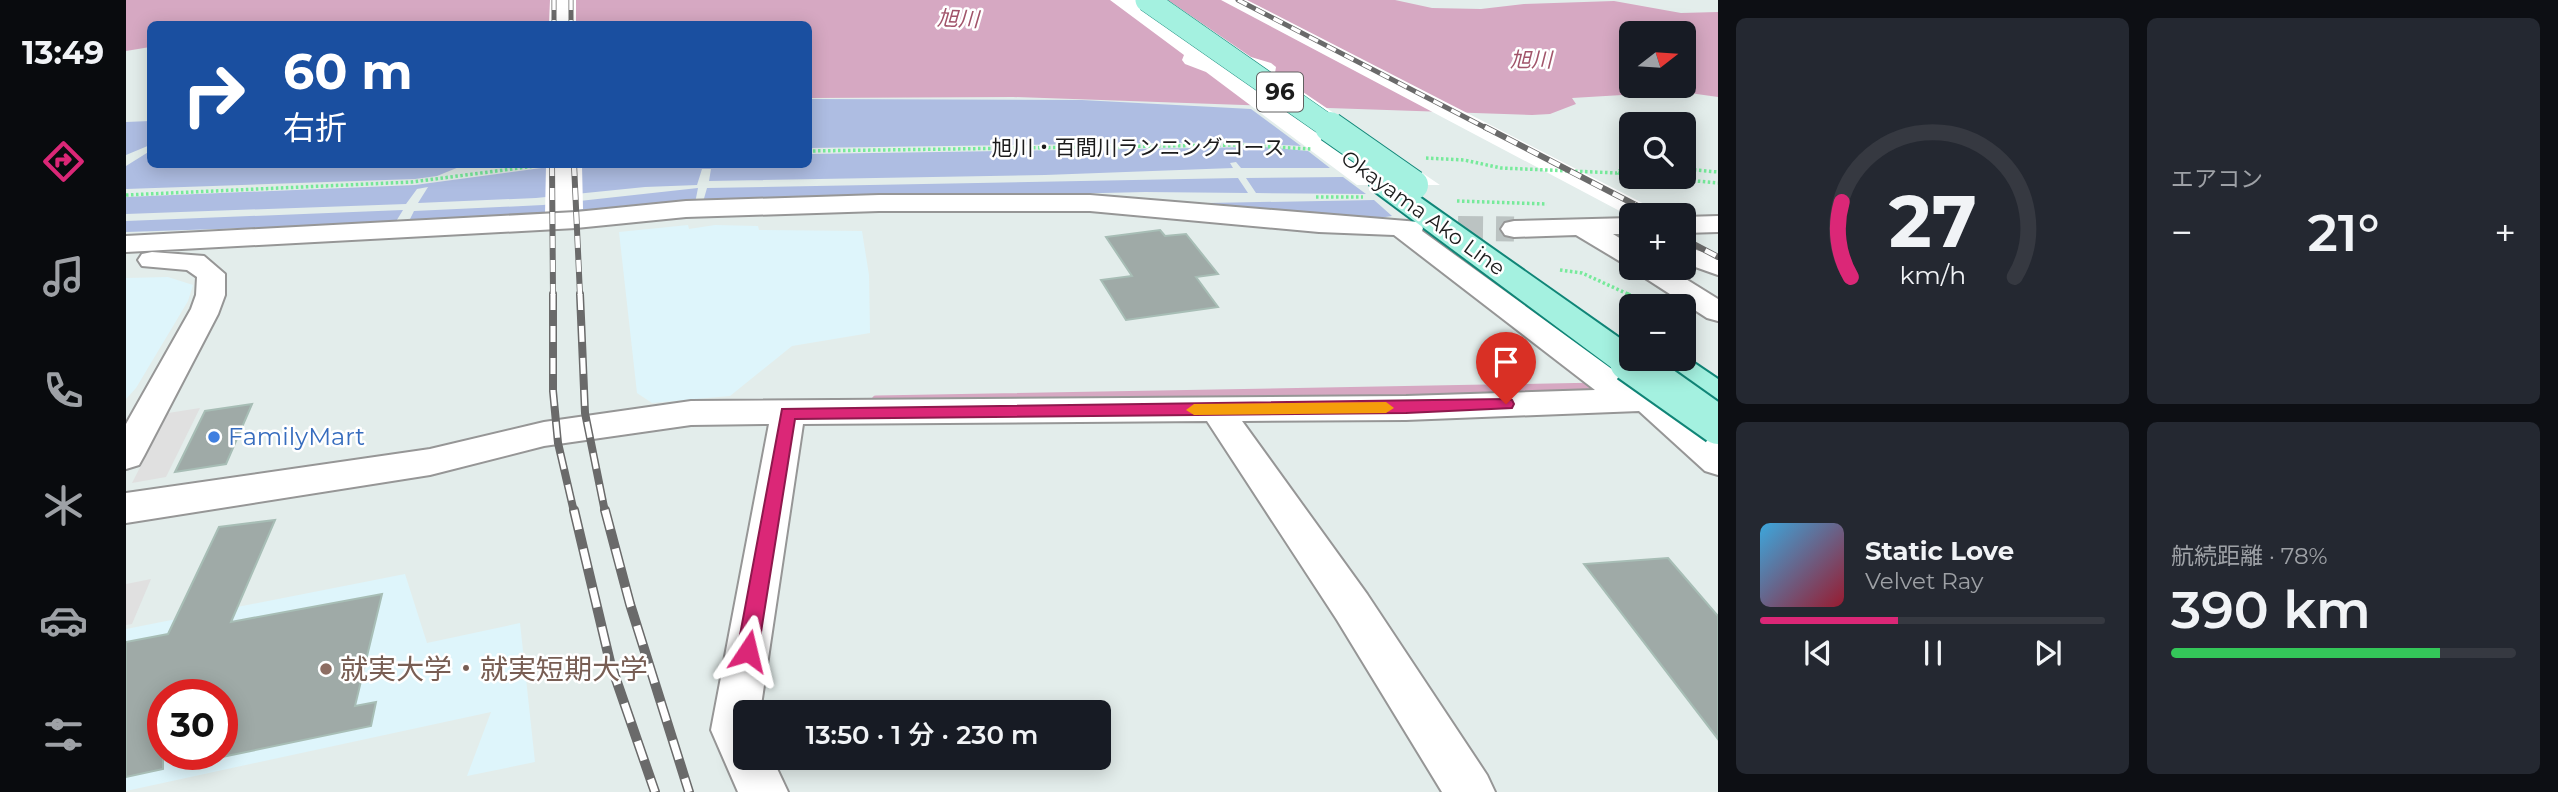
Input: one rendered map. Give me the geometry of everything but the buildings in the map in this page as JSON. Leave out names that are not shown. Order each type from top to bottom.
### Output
[{"type":"main road","name":"Okayama Ako Line","points":[[1128,0],[1395,181]]},
{"type":"main road","name":"Okayama Ako Line","points":[[1147,0],[1395,181],[1633,376],[1718,425]]},
{"type":"main road","name":"Okayama Ako Line","points":[[1633,376],[1718,397]]},
{"type":"street","points":[[126,244],[576,220],[686,209],[878,203],[1090,203],[1318,224],[1406,228],[1633,376],[1718,462]]},
{"type":"street","points":[[1696,225],[1718,224]]},
{"type":"street","points":[[1514,229],[1619,226]]},
{"type":"street","points":[[1581,227],[1619,246]]},
{"type":"street","points":[[1696,253],[1718,250]]},
{"type":"street","points":[[1696,258],[1718,267]]},
{"type":"street","points":[[126,260],[194,262],[211,274],[213,284],[211,299],[126,456]]},
{"type":"street","points":[[1668,280],[1718,312]]},
{"type":"street","points":[[126,508],[430,462],[544,435],[691,413],[1406,408],[1633,376]]},
{"type":"street","points":[[1216,410],[1352,607],[1470,792]]},
{"type":"street","points":[[739,700],[788,413]]},
{"type":"street","points":[[753,770],[763,792]]},
{"type":"path","name":"旭川・百間川ランニングコース","points":[[812,151],[1235,145],[1318,150]]},
{"type":"path","points":[[1327,197],[1395,181],[1464,160],[1501,168],[1617,173]]},
{"type":"path","points":[[126,195],[412,182],[519,168]]},
{"type":"path","points":[[1696,170],[1718,172]]},
{"type":"path","points":[[1696,181],[1718,183]]},
{"type":"path","points":[[1457,201],[1504,202]]},
{"type":"path","points":[[1560,270],[1575,269],[1628,294]]},
{"type":"shaded area","points":[[812,99],[1082,100],[1251,109],[1301,146],[1233,142],[812,148]]},
{"type":"shaded area","points":[[147,121],[147,146],[126,155],[126,122]]},
{"type":"shaded area","points":[[1263,147],[1308,151],[1330,168],[1241,168],[1236,162],[1230,163],[1233,168],[1045,175],[709,181],[711,169],[702,169],[697,185],[645,187],[536,198],[418,203],[428,187],[417,189],[406,204],[126,214],[126,197],[415,185],[541,168],[812,168],[812,154]]},
{"type":"shaded area","points":[[147,153],[147,168],[457,168],[437,176],[415,179],[126,189],[126,166]]},
{"type":"shaded area","points":[[1343,177],[1366,194],[1256,193],[1246,178]]},
{"type":"shaded area","points":[[1238,178],[1248,193],[1145,192],[703,202],[707,188]]},
{"type":"shaded area","points":[[698,188],[695,203],[620,206],[588,214],[408,223],[414,211],[543,205]]},
{"type":"shaded area","points":[[1374,200],[1392,216],[1359,221],[1156,204]]},
{"type":"shaded area","points":[[403,210],[395,223],[126,232],[126,221]]},
{"type":"shaded area","points":[[688,225],[689,229],[715,225],[758,226],[759,230],[862,231],[869,275],[870,333],[792,346],[730,396],[652,403],[637,393],[619,232]]},
{"type":"shaded area","points":[[168,277],[193,285],[188,301],[136,388],[126,399],[126,278]]},
{"type":"shaded area","points":[[200,408],[166,477],[132,483],[168,413]]},
{"type":"shaded area","name":"就実大学・就実短期大学","points":[[405,574],[427,643],[520,623],[535,762],[467,776],[491,712],[238,767],[238,679],[147,679],[147,770],[223,770],[126,791],[126,629]]},
{"type":"shaded area","points":[[151,579],[132,624],[126,625],[126,584]]},
{"type":"water","name":"旭川","points":[[126,0],[1395,0],[1432,8],[1481,9],[1524,4],[1614,1],[1681,13],[1718,12],[1718,97],[1696,94],[1696,21],[1619,21],[1619,95],[1572,98],[1576,104],[1550,114],[1532,115],[1013,97],[812,98],[812,21],[147,21],[147,48],[126,51]]},
{"type":"pier","points":[[550,0],[576,0],[576,21],[549,21]]},
{"type":"pier","points":[[1110,0],[1168,0],[1251,57],[1271,63],[1276,67],[1275,73],[1440,185],[1357,185],[1206,72],[1185,64],[1182,60],[1184,55]]},
{"type":"pier","points":[[1221,0],[1247,0],[1643,203],[1619,203],[1619,211]]},
{"type":"pier","points":[[546,168],[582,168],[583,209],[545,215]]},
{"type":"waterway","points":[[876,400],[1601,387]]},
{"type":"tunnel","points":[[1420,228],[1514,229]]},
{"type":"railway","points":[[554,0],[554,21]]},
{"type":"railway","points":[[571,0],[571,21]]},
{"type":"railway","points":[[1238,0],[1488,129]]},
{"type":"railway","points":[[1485,127],[1632,203]]},
{"type":"railway","points":[[552,168],[553,295]]},
{"type":"railway","points":[[574,168],[580,295]]},
{"type":"railway","points":[[1696,245],[1718,257]]},
{"type":"railway","points":[[580,294],[585,413],[605,512]]},
{"type":"railway","points":[[553,295],[553,391],[558,443],[574,512]]},
{"type":"railway","points":[[574,510],[610,662],[655,792]]},
{"type":"railway","points":[[605,510],[630,604],[689,792]]},
{"type":"slow traffic","points":[[1194,410],[1386,408]]},
{"type":"place","name":"FamilyMart","points":[[214,437]]},
{"type":"place","name":"就実大学・就実短期大学","points":[[326,669]]},
{"type":"route","points":[[748,651],[788,413],[1406,408],[1506,404]]}]
